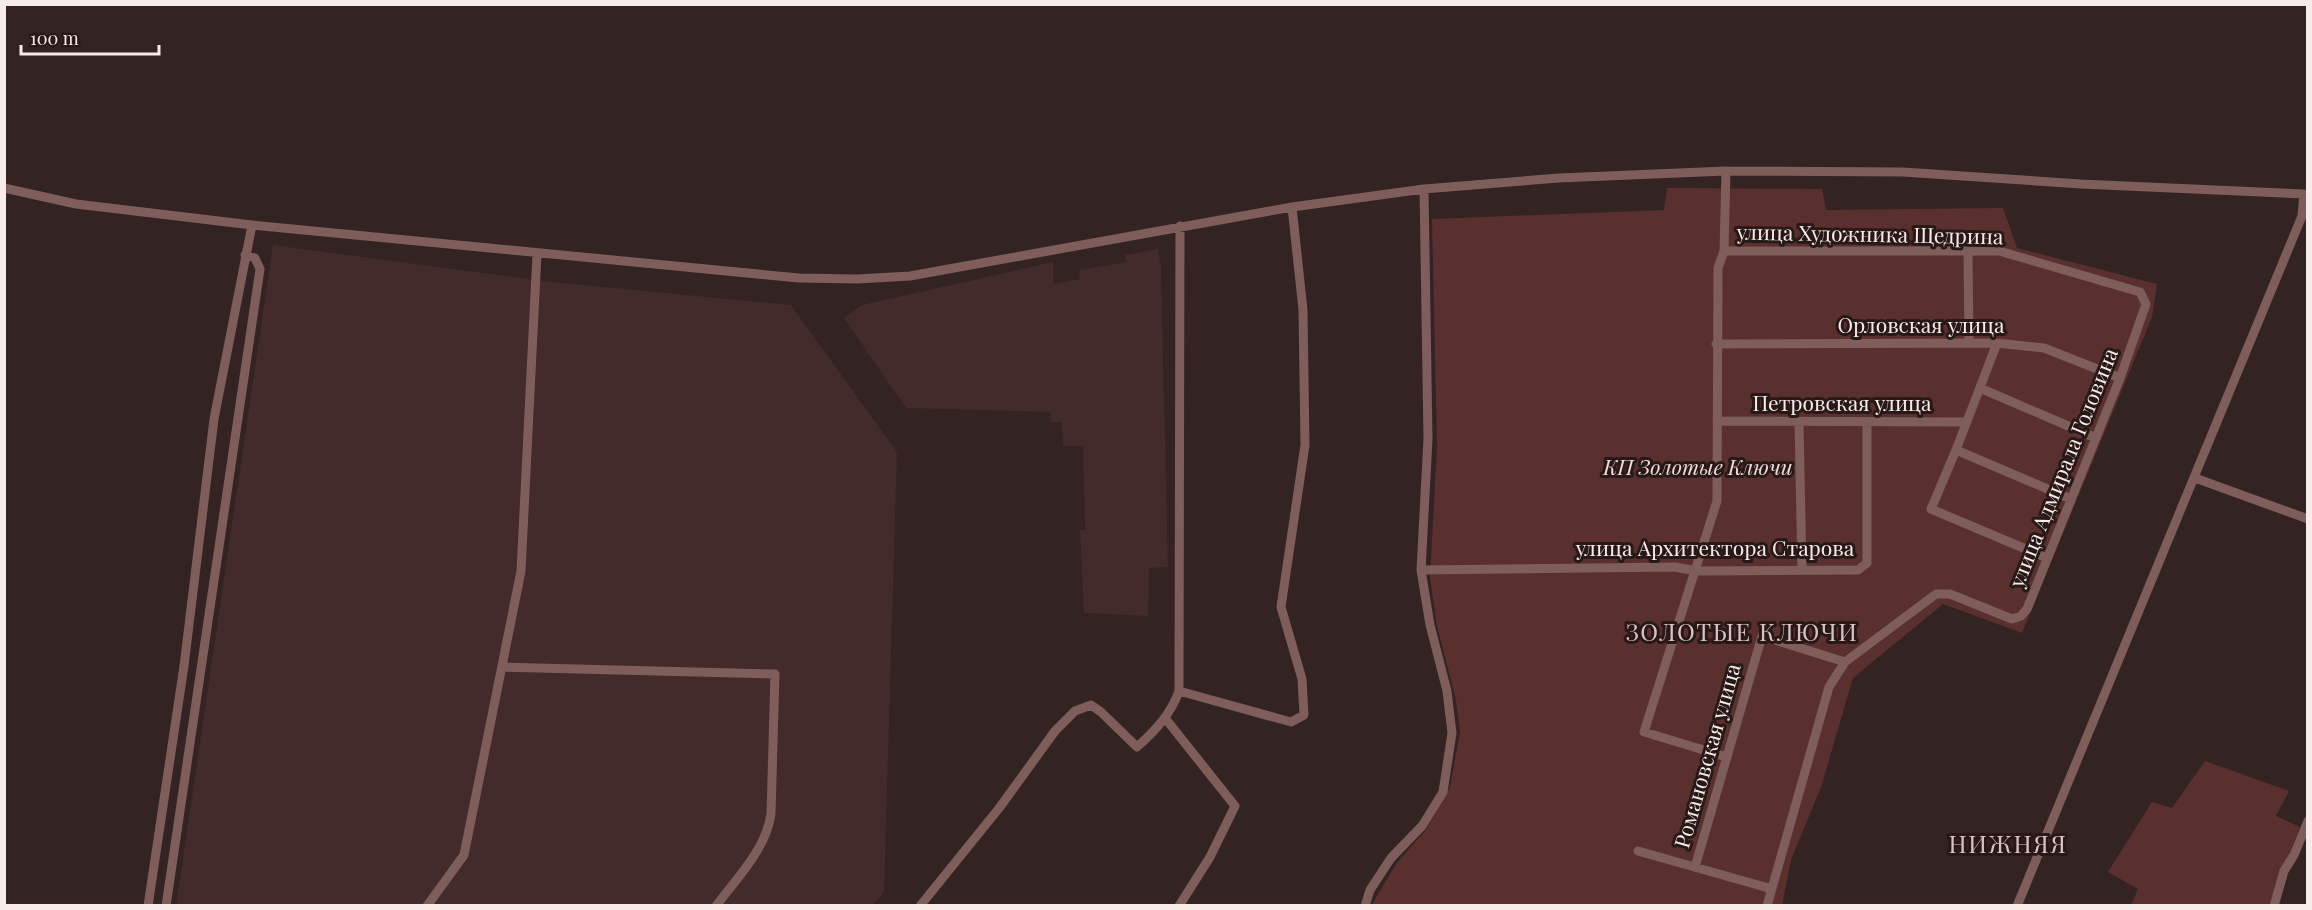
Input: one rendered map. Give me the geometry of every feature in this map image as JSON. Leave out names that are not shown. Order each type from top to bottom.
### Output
[{"type":"street","points":[[1726,171],[1724,251],[1718,268],[1717,501],[1697,571],[1644,732],[1727,757]]},
{"type":"street","points":[[4,188],[76,204],[252,225],[799,278],[857,279],[910,276],[1292,207],[1424,189],[1559,178],[1726,171],[1903,172],[2081,184],[2304,194],[2302,216],[2018,906]]},
{"type":"street","points":[[1365,906],[1370,890],[1391,858],[1422,826],[1443,792],[1452,733],[1447,691],[1430,626],[1421,570],[1428,439],[1424,189]]},
{"type":"street","points":[[1179,691],[1291,722],[1304,715],[1302,679],[1281,607],[1305,445],[1303,309],[1292,207]]},
{"type":"street","points":[[148,906],[184,666],[214,420],[252,225]]},
{"type":"street","points":[[920,906],[1000,807],[1055,731],[1075,711],[1092,705],[1137,747],[1165,718],[1174,705],[1179,691],[1180,226]]},
{"type":"street","name":"улица Художника Щедрина","points":[[1724,251],[1999,251],[2140,291],[2146,304]]},
{"type":"street","points":[[1968,252],[1969,343]]},
{"type":"street","points":[[427,906],[464,855],[521,571],[537,254]]},
{"type":"street","points":[[166,906],[260,269],[255,258],[245,255]]},
{"type":"street","name":"улица Адмирала Головина","points":[[1767,906],[1829,687],[1845,662],[1936,594],[1950,594],[2012,619],[2021,616],[2027,609],[2120,378],[2146,304]]},
{"type":"street","points":[[1997,343],[1956,450],[1930,509],[2047,558]]},
{"type":"street","name":"Орловская улица","points":[[1716,344],[1997,343],[2044,348],[2120,378]]},
{"type":"street","points":[[1980,388],[2096,438]]},
{"type":"street","name":"Петровская улица","points":[[1717,421],[1966,422]]},
{"type":"street","points":[[1799,422],[1802,570]]},
{"type":"street","name":"улица Архитектора Старова","points":[[1421,570],[1675,567],[1697,571],[1858,570],[1867,563],[1867,422]]},
{"type":"street","points":[[1956,450],[2072,499]]},
{"type":"street","points":[[2195,478],[2307,519]]},
{"type":"street","name":"Романовская улица","points":[[1695,867],[1762,636],[1845,662]]},
{"type":"street","points":[[502,667],[775,674],[769,826],[762,842],[716,906]]},
{"type":"street","points":[[1165,718],[1235,806],[1210,857],[1179,906]]},
{"type":"street","points":[[2274,906],[2284,871],[2294,855],[2307,820]]},
{"type":"street","points":[[1638,851],[1772,889]]},
{"type":"shaded area","points":[[273,245],[543,281],[791,305],[897,452],[884,892],[873,905],[176,906]]},
{"type":"shaded area","points":[[1158,249],[1161,267],[1168,567],[1149,568],[1148,616],[1084,613],[1080,530],[1085,530],[1083,446],[1063,446],[1062,422],[1051,422],[1051,412],[906,408],[844,318],[862,305],[1053,262],[1053,284],[1080,279],[1079,270],[1126,262],[1125,255]]},
{"type":"green space","name":"КП Золотые Ключи","points":[[1667,188],[1822,189],[1826,210],[2003,208],[2017,248],[2157,284],[2152,317],[2022,633],[1943,604],[1853,678],[1821,787],[1791,860],[1782,905],[1371,906],[1396,864],[1425,831],[1450,787],[1460,732],[1456,700],[1437,626],[1430,578],[1437,447],[1432,219],[1664,210]]},
{"type":"green space","points":[[2205,761],[2289,791],[2276,816],[2300,827],[2269,905],[2131,905],[2138,889],[2108,872],[2152,802],[2172,808]]},
{"type":"district","name":"ЗОЛОТЫЕ КЛЮЧИ","points":[[1742,633]]},
{"type":"district","name":"НИЖНЯЯ","points":[[2008,845]]}]
